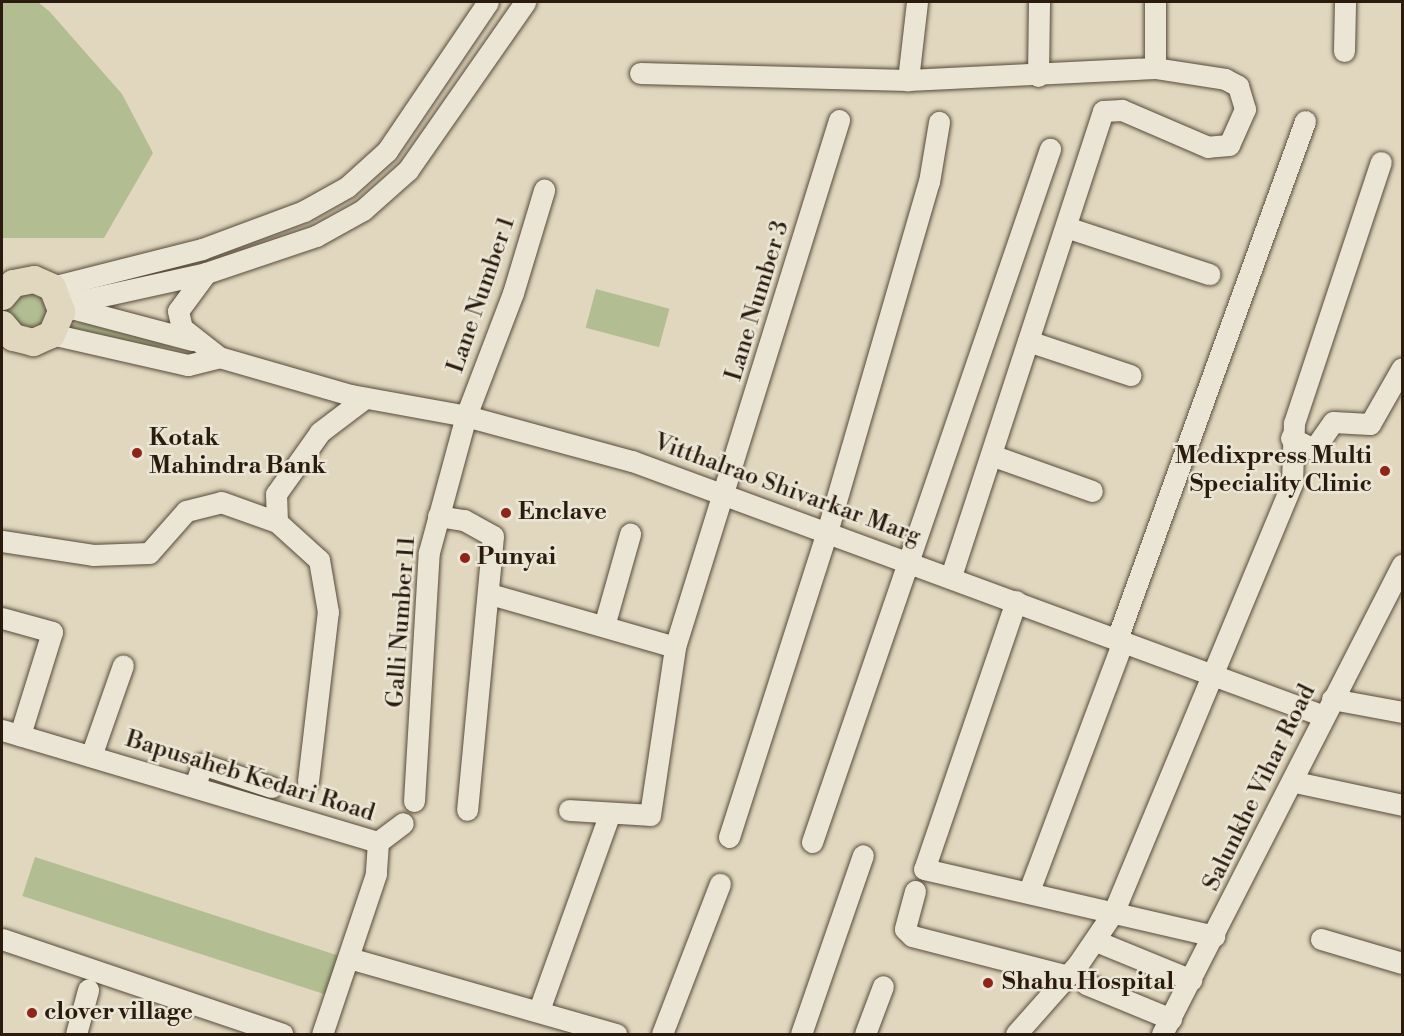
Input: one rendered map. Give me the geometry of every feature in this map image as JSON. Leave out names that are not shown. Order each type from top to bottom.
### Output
[{"type":"main road","points":[[5,287],[34,279],[56,296],[51,334],[33,342],[5,334]]},
{"type":"street","points":[[56,296],[202,249],[304,211],[347,187],[401,133],[488,2]]},
{"type":"street","points":[[56,296],[206,273],[316,236],[363,210],[408,170],[525,2]]},
{"type":"street","points":[[908,80],[917,2]]},
{"type":"street","points":[[1038,76],[1039,2]]},
{"type":"street","points":[[1155,2],[1155,68]]},
{"type":"street","points":[[1344,51],[1345,2]]},
{"type":"street","points":[[640,73],[908,80],[1038,76],[1155,68],[1225,79],[1238,86],[1245,109],[1229,145],[1208,147],[1122,110],[1103,111],[951,577]]},
{"type":"street","name":"Lane Number 3","points":[[609,816],[650,815],[675,647],[725,497],[839,120]]},
{"type":"street","points":[[1029,891],[1305,121]]},
{"type":"street","points":[[729,837],[827,532],[929,182],[939,122]]},
{"type":"street","points":[[812,842],[911,562],[1050,149]]},
{"type":"street","points":[[1016,1035],[1077,980],[1114,911],[1292,483],[1291,438],[1381,162]]},
{"type":"street","name":"Lane Number 1","points":[[466,416],[513,293],[543,190]]},
{"type":"street","points":[[1065,227],[1209,274]]},
{"type":"street","points":[[206,273],[178,311],[182,328],[193,340],[219,357]]},
{"type":"street","points":[[56,296],[193,340]]},
{"type":"street","points":[[51,334],[188,365],[219,357]]},
{"type":"street","points":[[1028,341],[1130,375]]},
{"type":"street","name":"Vitthalrao Shivarkar Marg","points":[[219,357],[365,398],[466,416],[632,461],[1212,674],[1328,707],[1402,712]]},
{"type":"street","points":[[1291,438],[1314,450],[1333,422],[1370,424],[1402,368]]},
{"type":"street","points":[[278,522],[276,494],[320,432],[365,398]]},
{"type":"street","name":"Galli Number 11","points":[[414,801],[429,552],[466,416]]},
{"type":"street","points":[[991,455],[1092,491]]},
{"type":"street","points":[[2,541],[93,555],[149,553],[186,511],[221,502],[278,522],[319,560],[328,612],[309,781]]},
{"type":"street","points":[[438,516],[464,520],[493,536],[490,594],[467,810]]},
{"type":"street","points":[[604,626],[630,534]]},
{"type":"street","name":"Salunkhe Vihar Road","points":[[1166,1027],[1295,782],[1328,707],[1402,565]]},
{"type":"street","points":[[490,594],[675,647]]},
{"type":"street","points":[[1016,601],[924,869],[1029,891],[1214,936]]},
{"type":"street","points":[[2,618],[52,632],[11,733]]},
{"type":"street","points":[[91,756],[123,665]]},
{"type":"street","name":"Bapusaheb Kedari Road","points":[[11,733],[378,842],[376,874],[322,1035]]},
{"type":"street","points":[[195,786],[202,764],[271,786]]},
{"type":"street","points":[[1295,782],[1402,805]]},
{"type":"street","points":[[539,1010],[609,816],[569,810]]},
{"type":"street","points":[[378,842],[404,823]]},
{"type":"street","points":[[801,1035],[863,855]]},
{"type":"street","points":[[662,1035],[720,884]]},
{"type":"street","points":[[915,891],[905,929],[912,936],[1077,980],[1166,1027]]},
{"type":"street","points":[[2,939],[282,1035]]},
{"type":"street","points":[[1321,939],[1402,963]]},
{"type":"street","points":[[1096,941],[1191,980]]},
{"type":"street","points":[[349,958],[539,1010],[570,1028],[615,1035]]},
{"type":"street","points":[[865,1035],[883,986]]},
{"type":"street","points":[[76,1035],[88,990]]},
{"type":"green space","points":[[2,2],[38,2],[50,12],[122,94],[153,153],[104,238],[2,238]]},
{"type":"green space","points":[[26,288],[82,311],[27,336],[2,321],[2,300]]},
{"type":"green space","points":[[596,289],[669,309],[659,347],[586,328]]},
{"type":"green space","points":[[85,319],[175,348],[44,339]]},
{"type":"green space","points":[[35,857],[349,959],[336,998],[22,896]]},
{"type":"place","name":"Kotak Mahindra Bank","points":[[137,453]]},
{"type":"place","name":"Medixpress Multi Speciality Clinic","points":[[1385,471]]},
{"type":"place","name":"Enclave","points":[[506,513]]},
{"type":"place","name":"Punyai","points":[[465,558]]},
{"type":"place","name":"Shahu Hospital","points":[[988,983]]},
{"type":"place","name":"clover village","points":[[32,1013]]}]
